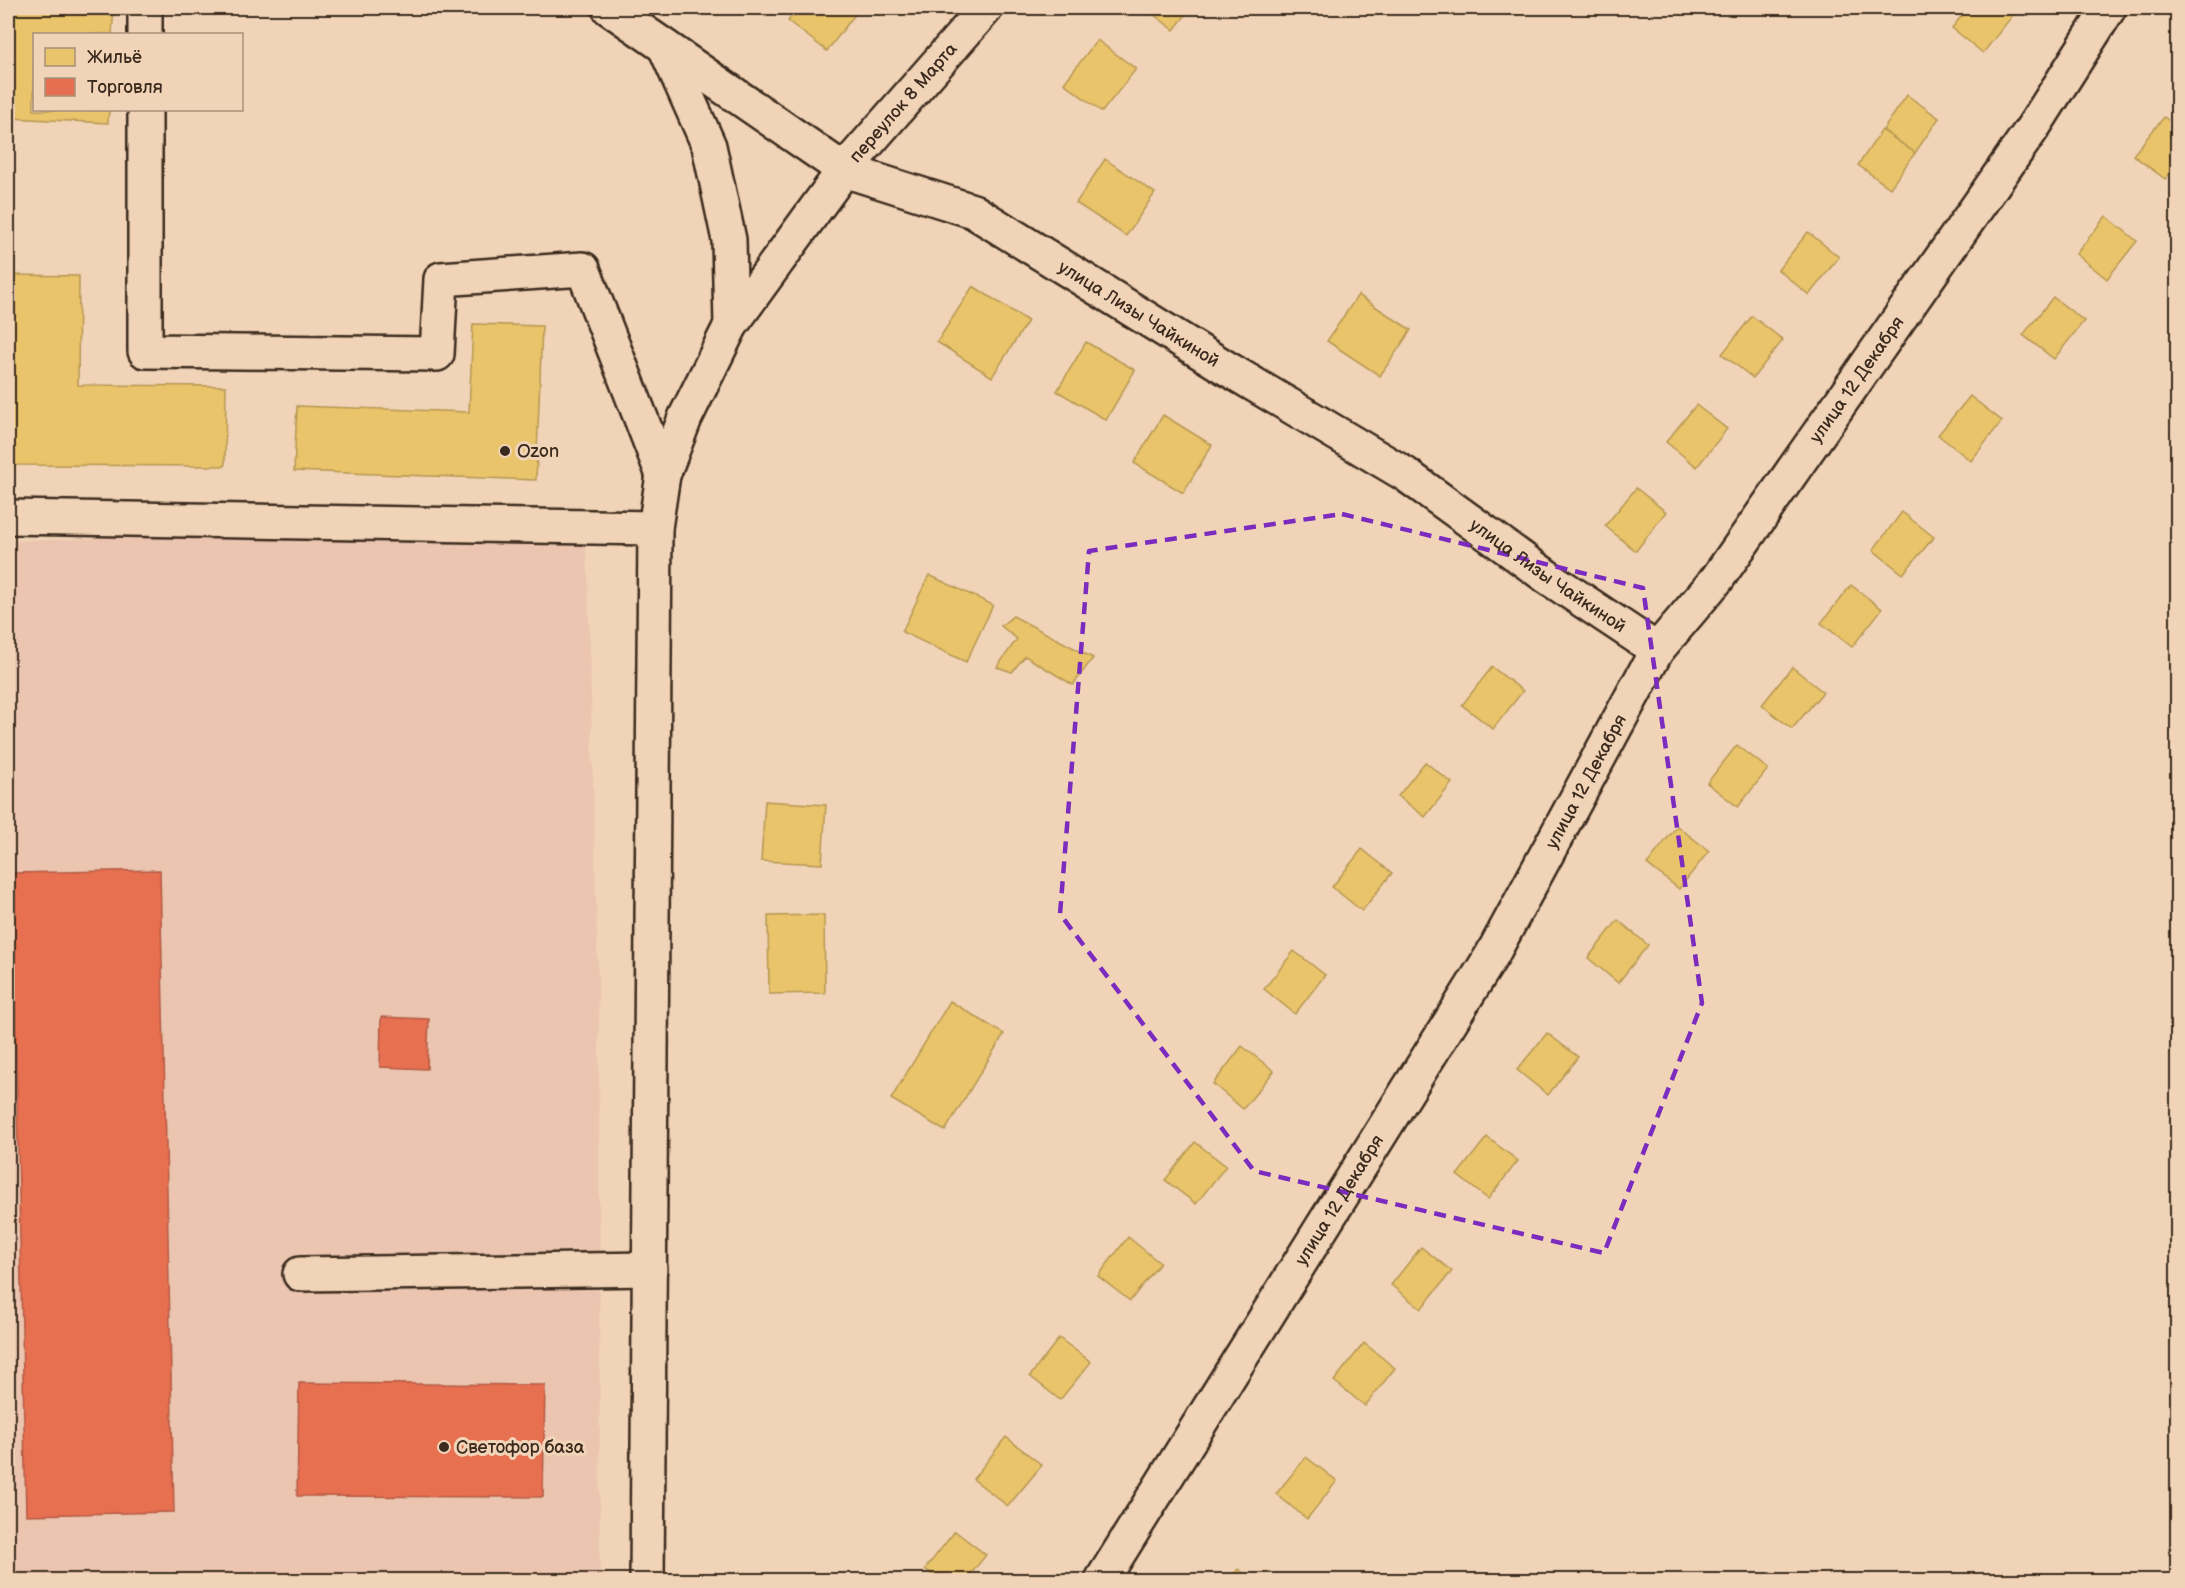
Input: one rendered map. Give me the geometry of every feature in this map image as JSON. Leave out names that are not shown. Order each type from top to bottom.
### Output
[{"type":"street","points":[[145,8],[145,33]]},
{"type":"street","name":"улица Лизы Чайкиной","points":[[609,8],[844,170],[973,211],[1223,366],[1405,474],[1546,576],[1657,650]]},
{"type":"street","name":"переулок 8 Марта","points":[[648,1581],[655,528],[663,475],[685,418],[731,325],[844,170],[987,8]]},
{"type":"street","name":"улица 12 Декабря","points":[[1102,1581],[1492,955],[1657,650],[1717,579],[2034,126],[2109,8]]},
{"type":"street","points":[[666,47],[709,146],[729,240],[731,325]]},
{"type":"street","points":[[145,111],[146,351],[437,354],[441,279],[583,269],[663,475]]},
{"type":"street","points":[[8,517],[655,528]]},
{"type":"street","points":[[300,1274],[650,1269]]},
{"type":"highlighted area","points":[[1342,514],[1643,588],[1702,1003],[1604,1253],[1254,1171],[1060,914],[1089,551]]},
{"type":"shaded area","points":[[584,524],[588,577],[599,1018],[600,1580],[8,1580],[8,541]]},
{"type":"building: Жильё","points":[[15,8],[114,8],[112,33],[33,33],[33,111],[109,111],[108,123],[10,118]]},
{"type":"building: Жильё","points":[[799,8],[860,8],[827,51],[788,21]]},
{"type":"building: Жильё","points":[[1145,8],[1191,8],[1174,30]]},
{"type":"building: Жильё","points":[[1968,8],[2003,8],[2013,15],[1983,53],[1952,28]]},
{"type":"building: Жильё","points":[[1097,40],[1136,69],[1102,112],[1064,83]]},
{"type":"building: Жильё","points":[[1907,95],[1939,118],[1915,153],[1883,130]]},
{"type":"building: Жильё","points":[[2164,117],[2178,128],[2178,163],[2165,179],[2133,155]]},
{"type":"building: Жильё","points":[[1882,130],[1915,153],[1890,188],[1858,165]]},
{"type":"building: Жильё","points":[[1105,159],[1155,193],[1126,236],[1076,203]]},
{"type":"building: Жильё","points":[[2106,216],[2137,241],[2107,279],[2076,254]]},
{"type":"building: Жильё","points":[[1808,232],[1839,257],[1809,295],[1778,270]]},
{"type":"building: Жильё","points":[[8,275],[79,276],[78,385],[226,386],[225,466],[8,465]]},
{"type":"building: Жильё","points":[[973,286],[1028,321],[992,377],[937,342]]},
{"type":"building: Жильё","points":[[1358,295],[1411,330],[1380,376],[1327,341]]},
{"type":"building: Жильё","points":[[2053,297],[2084,321],[2054,359],[2023,335]]},
{"type":"building: Жильё","points":[[1752,316],[1783,340],[1753,378],[1722,354]]},
{"type":"building: Жильё","points":[[473,324],[542,326],[536,480],[294,471],[297,406],[469,412]]},
{"type":"building: Жильё","points":[[1086,342],[1135,370],[1106,420],[1057,391]]},
{"type":"building: Жильё","points":[[1970,396],[2002,421],[1971,461],[1938,435]]},
{"type":"building: Жильё","points":[[1696,405],[1727,429],[1697,467],[1666,442]]},
{"type":"building: Жильё","points":[[1163,415],[1212,445],[1183,493],[1134,463]]},
{"type":"building: Жильё","points":[[1636,488],[1666,512],[1636,551],[1605,526]]},
{"type":"building: Жильё","points":[[1902,512],[1934,537],[1903,574],[1873,550]]},
{"type":"building: Жильё","points":[[929,575],[993,605],[966,662],[902,632]]},
{"type":"building: Жильё","points":[[1851,585],[1882,609],[1852,647],[1821,623]]},
{"type":"building: Жильё","points":[[1013,616],[1093,658],[1073,685],[1025,656],[1012,672],[997,667],[1017,639],[1001,626]]},
{"type":"building: Жильё","points":[[1492,667],[1523,691],[1493,729],[1462,705]]},
{"type":"building: Жильё","points":[[1792,667],[1823,692],[1792,729],[1762,705]]},
{"type":"building: Жильё","points":[[1737,745],[1768,769],[1738,807],[1707,783]]},
{"type":"building: Жильё","points":[[1425,762],[1452,783],[1425,817],[1398,796]]},
{"type":"building: Жильё","points":[[765,801],[826,805],[822,864],[761,861]]},
{"type":"building: Жильё","points":[[1677,826],[1709,851],[1679,889],[1647,864]]},
{"type":"building: Жильё","points":[[1362,849],[1392,873],[1362,911],[1332,887]]},
{"type":"building: Жильё","points":[[824,915],[825,993],[769,994],[768,916]]},
{"type":"building: Жильё","points":[[1618,920],[1648,945],[1618,983],[1588,958]]},
{"type":"building: Жильё","points":[[1294,951],[1325,975],[1295,1014],[1264,989]]},
{"type":"building: Жильё","points":[[950,1001],[1004,1034],[945,1131],[891,1099]]},
{"type":"building: Жильё","points":[[1547,1033],[1578,1057],[1548,1095],[1517,1070]]},
{"type":"building: Жильё","points":[[1242,1046],[1274,1071],[1243,1109],[1213,1084]]},
{"type":"building: Жильё","points":[[1487,1137],[1518,1161],[1488,1199],[1457,1175]]},
{"type":"building: Жильё","points":[[1195,1142],[1226,1166],[1196,1204],[1165,1180]]},
{"type":"building: Жильё","points":[[1128,1237],[1160,1263],[1130,1301],[1098,1276]]},
{"type":"building: Жильё","points":[[1421,1247],[1452,1271],[1421,1309],[1391,1285]]},
{"type":"building: Жильё","points":[[1059,1338],[1091,1362],[1060,1400],[1030,1376]]},
{"type":"building: Жильё","points":[[1364,1343],[1395,1368],[1365,1406],[1334,1381]]},
{"type":"building: Жильё","points":[[1006,1437],[1042,1465],[1008,1506],[973,1479]]},
{"type":"building: Жильё","points":[[1306,1457],[1337,1481],[1307,1519],[1276,1494]]},
{"type":"building: Жильё","points":[[955,1531],[986,1555],[966,1580],[940,1580],[925,1569]]},
{"type":"building: Жильё","points":[[1238,1569],[1253,1580],[1229,1580]]},
{"type":"building: Торговля","points":[[160,870],[174,1512],[26,1515],[12,873]]},
{"type":"building: Торговля","points":[[381,1017],[429,1019],[427,1069],[380,1067]]},
{"type":"building: Торговля","points":[[299,1383],[545,1385],[543,1497],[297,1496]]},
{"type":"place","name":"Ozon","points":[[505,451]]},
{"type":"place","name":"Светофор база","points":[[444,1447]]}]
